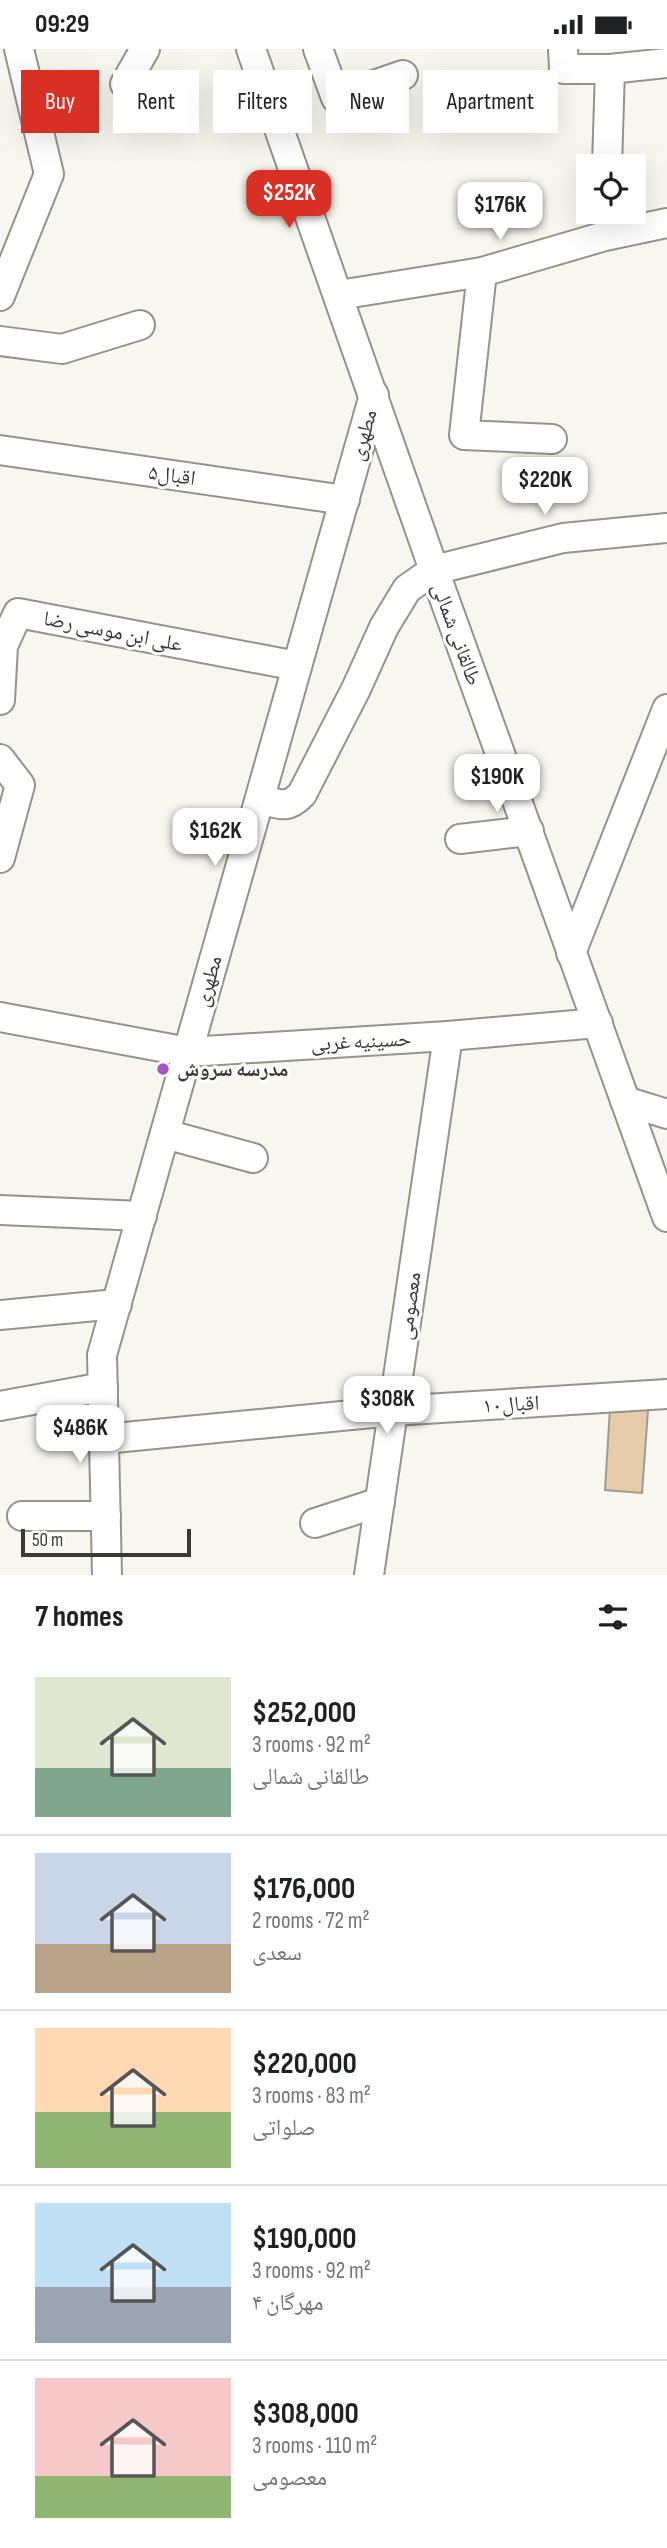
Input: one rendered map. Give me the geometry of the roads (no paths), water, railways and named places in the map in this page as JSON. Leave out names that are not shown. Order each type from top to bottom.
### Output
[{"type":"street","points":[[0,296],[49,174],[19,49]]},
{"type":"street","points":[[133,70],[145,49]]},
{"type":"street","name":"طالقانی شمالی","points":[[251,49],[434,570],[667,1217]]},
{"type":"street","points":[[318,49],[326,71]]},
{"type":"street","points":[[563,49],[564,69],[610,69],[667,62]]},
{"type":"street","points":[[607,154],[610,69]]},
{"type":"street","points":[[338,295],[482,272],[614,227],[667,223]]},
{"type":"street","points":[[614,227],[667,242]]},
{"type":"street","points":[[482,272],[464,435],[552,439]]},
{"type":"street","points":[[0,341],[62,349],[140,325]]},
{"type":"street","name":"مطهری","points":[[107,1575],[103,1355],[374,395]]},
{"type":"street","name":"اقبال۵","points":[[0,450],[345,499]]},
{"type":"street","points":[[260,799],[282,805],[293,803],[302,794],[356,689],[384,627],[407,589],[434,570],[563,538],[667,528]]},
{"type":"street","name":"علی ابن موسی رضا","points":[[0,701],[3,646],[18,613],[297,666]]},
{"type":"street","points":[[571,953],[667,709]]},
{"type":"street","points":[[0,759],[20,785],[0,858]]},
{"type":"street","points":[[460,839],[529,831]]},
{"type":"street","name":"حسینیه غربی","points":[[0,1017],[188,1052],[448,1036],[598,1023]]},
{"type":"street","name":"معصومی","points":[[369,1575],[448,1036]]},
{"type":"street","points":[[625,1101],[667,1114]]},
{"type":"street","points":[[165,1134],[253,1158]]},
{"type":"street","points":[[0,1210],[142,1216]]},
{"type":"street","points":[[0,1315],[117,1304]]},
{"type":"street","points":[[0,1406],[103,1387]]},
{"type":"street","name":"اقبال۱۰","points":[[104,1439],[393,1411],[667,1394]]},
{"type":"street","points":[[315,1523],[380,1502]]},
{"type":"street","points":[[22,1516],[106,1516]]},
{"type":"place","name":"مدرسه سروش","points":[[163,1069]]}]
